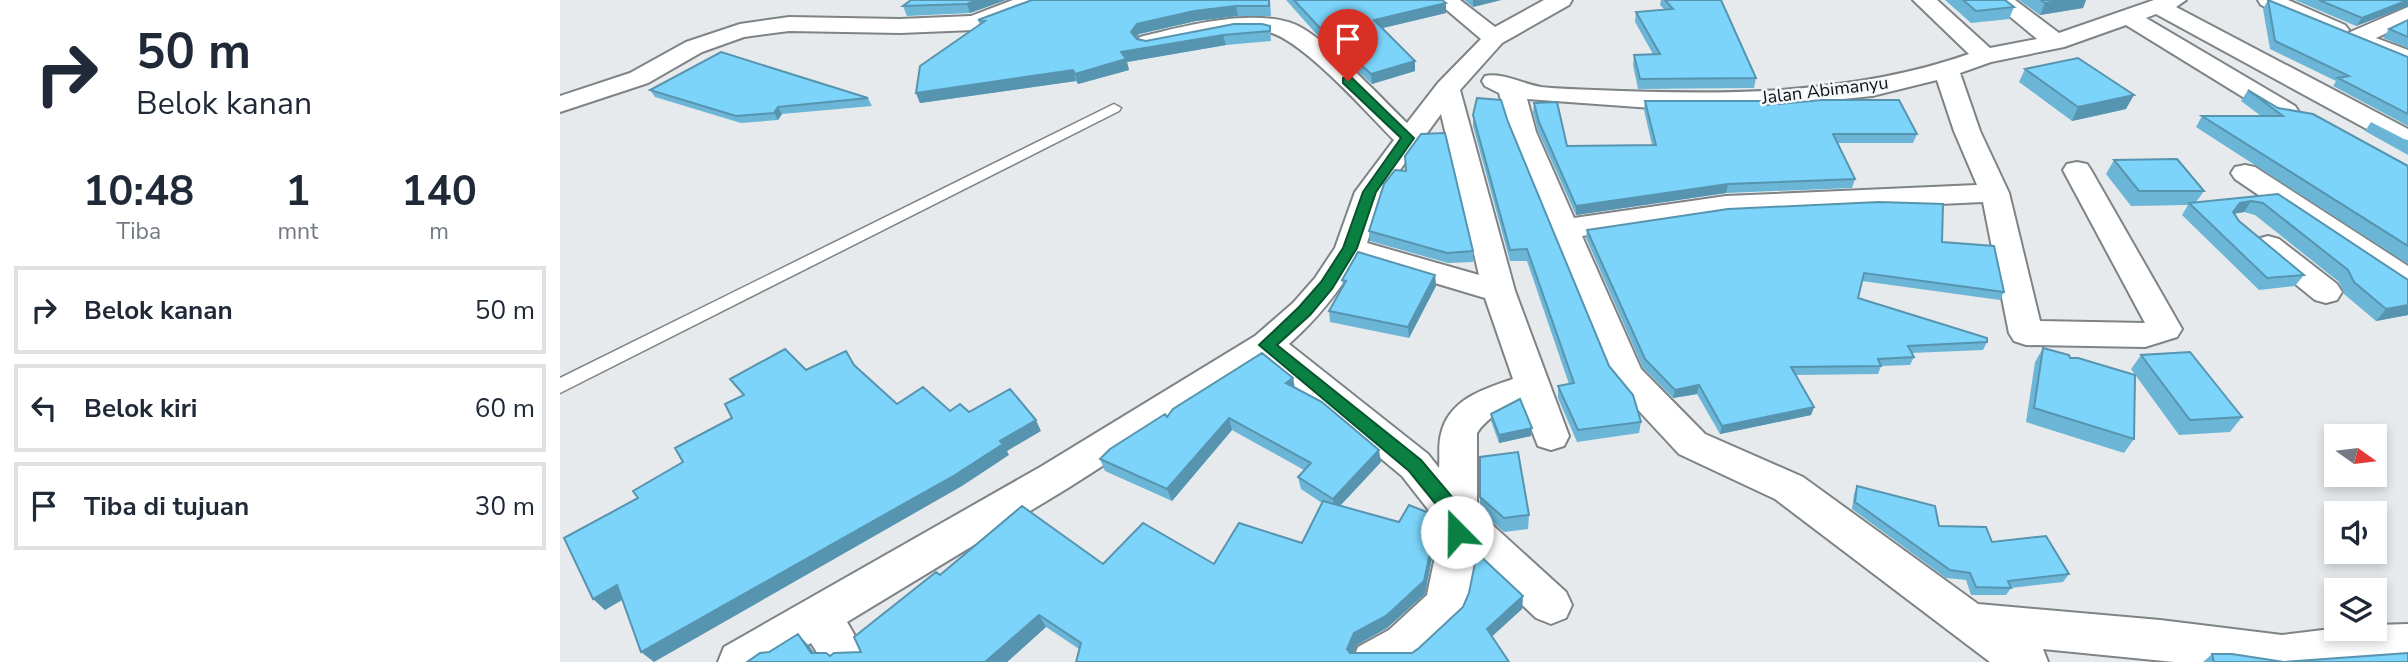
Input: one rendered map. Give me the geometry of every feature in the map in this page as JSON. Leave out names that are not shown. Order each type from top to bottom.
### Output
[{"type":"street","points":[[560,104],[639,78],[694,47],[740,31],[789,24],[900,26],[974,23],[1033,0]]},
{"type":"street","points":[[1446,0],[1494,38]]},
{"type":"street","points":[[740,662],[1055,477],[1267,345],[1305,311],[1326,286],[1350,248],[1369,192],[1408,138],[1457,79],[1494,38],[1561,0]]},
{"type":"street","points":[[1924,0],[1985,56]]},
{"type":"street","points":[[2001,0],[2056,42]]},
{"type":"street","points":[[2269,0],[2408,59]]},
{"type":"street","points":[[2400,0],[2408,4]]},
{"type":"street","points":[[2169,2],[2408,140]]},
{"type":"street","name":"Jalan Abimanyu","points":[[1457,79],[1545,95],[1613,99],[1765,99],[1872,88],[1946,70],[1985,56],[2056,42],[2169,2]]},
{"type":"street","points":[[762,9],[762,17],[789,24]]},
{"type":"street","points":[[2356,38],[2408,14]]},
{"type":"street","points":[[2129,17],[2280,111],[2313,116],[2336,129]]},
{"type":"street","points":[[1148,42],[1231,26],[1263,24],[1287,29],[1308,43],[1408,138]]},
{"type":"street","points":[[1946,70],[1967,131],[1995,193],[2026,333],[2145,335],[2165,329],[2077,170]]},
{"type":"street","points":[[1457,79],[1499,290],[1551,436]]},
{"type":"street","points":[[1511,89],[1523,132],[1627,376],[1692,444],[1789,488],[2026,662]]},
{"type":"street","points":[[2245,173],[2408,281]]},
{"type":"street","points":[[1563,229],[1726,205],[1995,193]]},
{"type":"street","points":[[2243,224],[2326,292]]},
{"type":"street","points":[[2280,256],[2351,242]]},
{"type":"street","points":[[1350,248],[1499,290]]},
{"type":"street","points":[[1267,345],[1415,466],[1456,516],[1551,605]]},
{"type":"street","points":[[1374,662],[1404,645],[1446,605],[1457,547],[1459,433],[1470,414],[1490,400],[1533,386]]},
{"type":"street","points":[[819,617],[848,662]]},
{"type":"street","points":[[1970,623],[2160,640],[2282,656],[2368,645],[2408,644]]},
{"type":"lane","points":[[560,386],[1114,108]]},
{"type":"building","points":[[911,0],[976,0],[967,4],[903,6]]},
{"type":"building","points":[[1032,0],[1269,0],[1269,6],[1236,6],[1194,11],[1137,24],[1131,32],[1137,39],[1146,41],[1234,24],[1262,24],[1270,26],[1270,31],[1223,35],[1121,52],[1126,59],[1075,74],[1073,70],[916,93],[920,66],[985,21],[978,20]]},
{"type":"building","points":[[1294,0],[1442,0],[1446,3],[1374,20],[1415,61],[1371,74],[1318,26]]},
{"type":"building","points":[[1665,0],[1721,0],[1756,78],[1640,79],[1634,55],[1660,54],[1636,12],[1673,9]]},
{"type":"building","points":[[1963,0],[2005,0],[2014,7],[1976,11]]},
{"type":"building","points":[[2041,0],[2064,0],[2045,3]]},
{"type":"building","points":[[2268,0],[2408,57],[2408,114],[2338,78],[2349,76],[2275,41]]},
{"type":"building","points":[[2319,0],[2408,0],[2362,18]]},
{"type":"building","points":[[2408,20],[2408,37],[2389,29]]},
{"type":"building","points":[[721,52],[868,98],[778,107],[774,113],[736,116],[650,90]]},
{"type":"building","points":[[2078,58],[2134,95],[2078,107],[2025,69]]},
{"type":"building","points":[[2248,90],[2278,108],[2313,114],[2408,166],[2408,246],[2202,116],[2283,116]]},
{"type":"building","points":[[1477,98],[1501,100],[1609,366],[1633,395],[1641,422],[1578,430],[1558,386],[1574,383],[1527,249],[1510,250],[1473,115]]},
{"type":"building","points":[[1822,100],[1899,100],[1917,134],[1833,134],[1855,179],[1728,184],[1576,206],[1539,122],[1534,103],[1557,102],[1567,146],[1656,145],[1645,101],[1765,101],[1767,105]]},
{"type":"building","points":[[1445,133],[1473,251],[1447,253],[1369,231],[1384,184],[1395,170],[1406,171],[1405,156],[1421,134]]},
{"type":"building","points":[[2177,159],[2204,191],[2139,191],[2114,160]]},
{"type":"building","points":[[2278,194],[2408,280],[2408,305],[2386,309],[2354,282],[2348,270],[2263,203],[2240,203],[2233,212],[2239,221],[2304,275],[2267,278],[2189,203]]},
{"type":"building","points":[[1879,202],[1943,204],[1942,242],[1994,246],[2004,292],[1864,273],[1858,298],[1987,338],[1987,342],[1908,346],[1914,357],[1878,359],[1881,366],[1791,367],[1814,407],[1722,426],[1699,385],[1675,390],[1645,359],[1587,230],[1728,209]]},
{"type":"building","points":[[1358,252],[1435,275],[1408,327],[1329,311]]},
{"type":"building","points":[[2043,348],[2135,375],[2134,439],[2034,408]]},
{"type":"building","points":[[785,349],[806,370],[846,351],[854,365],[897,404],[923,387],[950,411],[960,404],[969,412],[1010,389],[1036,420],[1000,441],[1003,444],[955,475],[641,652],[617,585],[593,599],[564,538],[638,498],[633,491],[683,462],[675,448],[732,418],[725,404],[744,395],[730,379]]},
{"type":"building","points":[[2190,352],[2242,417],[2190,420],[2141,355]]},
{"type":"building","points":[[1262,353],[1293,378],[1286,383],[1322,402],[1379,450],[1333,499],[1298,477],[1311,463],[1229,418],[1167,489],[1100,459],[1110,449],[1165,414],[1167,417],[1173,409]]},
{"type":"building","points":[[1520,399],[1532,428],[1499,435],[1491,414]]},
{"type":"building","points":[[1518,452],[1529,515],[1504,518],[1480,497],[1480,457]]},
{"type":"building","points":[[1857,486],[1935,506],[1939,526],[1986,527],[1992,542],[2046,536],[2069,574],[2008,581],[2011,588],[1976,587],[1970,573],[1950,570],[1855,502]]},
{"type":"building","points":[[1323,501],[1399,522],[1409,505],[1434,515],[1434,534],[1424,581],[1386,616],[1354,633],[1347,649],[1350,653],[1412,653],[1419,648],[1463,607],[1469,593],[1477,553],[1523,596],[1487,629],[1509,662],[1076,662],[1081,643],[1039,615],[985,662],[747,662],[798,634],[811,653],[826,653],[830,656],[834,653],[861,652],[854,637],[936,572],[940,575],[1022,506],[1103,564],[1143,523],[1214,564],[1239,523],[1302,543]]},
{"type":"building","points":[[2408,653],[2408,662],[2284,662]]},
{"type":"building","points":[[2212,654],[2232,654],[2284,662],[2214,662]]},
{"type":"route","points":[[1348,81],[1408,138],[1369,192],[1350,248],[1326,286],[1305,311],[1267,345],[1415,466],[1456,516],[1457,532]]}]
